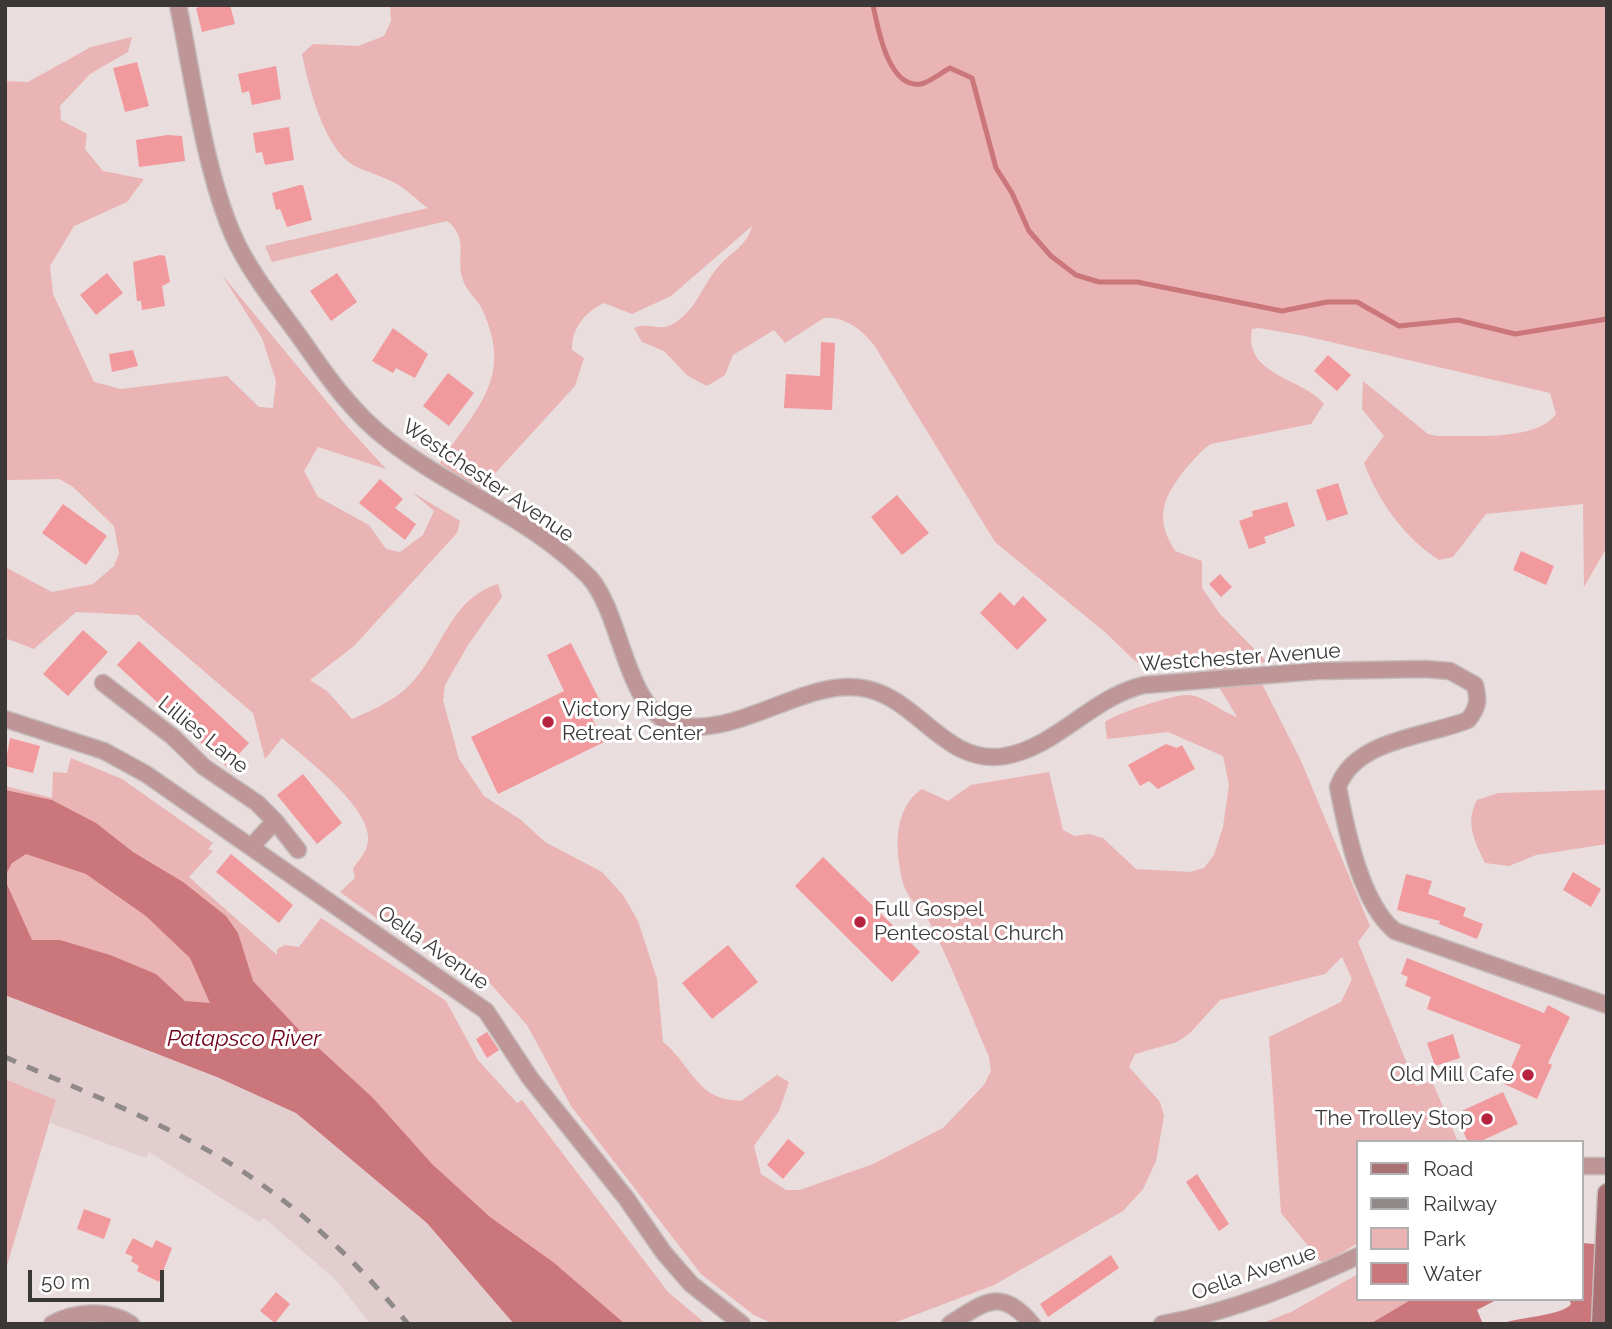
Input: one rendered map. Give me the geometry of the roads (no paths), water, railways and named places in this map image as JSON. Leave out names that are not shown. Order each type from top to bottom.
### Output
[{"type":"main road","points":[[1601,1324],[1607,1193]]},
{"type":"street","name":"Westchester Avenue","points":[[178,5],[222,202],[234,236],[254,272],[329,380],[365,421],[408,454],[547,540],[591,579],[605,600],[644,700],[658,716],[672,723],[709,725],[835,689],[865,688],[898,702],[954,747],[978,755],[1001,757],[1023,751],[1131,688],[1191,679],[1280,674],[1424,669],[1450,671],[1475,685],[1478,699],[1476,710],[1468,720],[1366,754],[1350,764],[1338,787],[1375,911],[1395,931],[1607,1004]]},
{"type":"street","name":"Lillies Lane","points":[[103,683],[173,737],[204,766],[257,803],[298,849]]},
{"type":"street","name":"Oella Avenue","points":[[5,719],[104,751],[146,774],[486,1011],[530,1078],[626,1198],[664,1253],[691,1284],[742,1324]]},
{"type":"street","points":[[251,847],[275,821]]},
{"type":"street","points":[[1584,1166],[1607,1166]]},
{"type":"street","name":"Oella Avenue","points":[[1163,1324],[1204,1315],[1304,1282],[1356,1257]]},
{"type":"street","points":[[950,1324],[986,1304],[1000,1301],[1018,1307],[1032,1324]]},
{"type":"street","points":[[52,1324],[81,1313],[100,1314],[131,1324]]},
{"type":"water","name":"Patapsco River","points":[[5,790],[52,800],[96,823],[133,852],[183,882],[226,916],[238,933],[253,981],[301,1032],[373,1098],[432,1164],[490,1217],[553,1262],[625,1324],[514,1324],[427,1223],[296,1113],[217,1077],[5,995],[5,880],[32,940],[60,940],[110,955],[156,974],[185,1001],[210,1003],[190,958],[146,916],[86,874],[26,854],[12,863],[5,876]]},
{"type":"water","points":[[1584,1243],[1607,1245],[1607,1324],[1501,1324],[1549,1314],[1571,1304],[1570,1301],[1584,1301]]},
{"type":"water","points":[[1409,1301],[1494,1301],[1477,1310],[1483,1324],[1370,1324]]},
{"type":"waterway","points":[[873,5],[886,55],[900,77],[910,83],[921,84],[950,68],[972,78],[996,168],[1012,193],[1029,231],[1051,256],[1076,275],[1099,282],[1137,282],[1282,311],[1327,302],[1357,302],[1399,326],[1458,320],[1515,334],[1607,319]]},
{"type":"railway","points":[[5,1057],[171,1131],[254,1179],[310,1222],[336,1246],[408,1324]]},
{"type":"place","name":"Victory Ridge Retreat Center","points":[[548,722]]},
{"type":"place","name":"Full Gospel Pentecostal Church","points":[[860,922]]},
{"type":"place","name":"Old Mill Cafe","points":[[1528,1075]]},
{"type":"place","name":"The Trolley Stop","points":[[1487,1119]]}]
